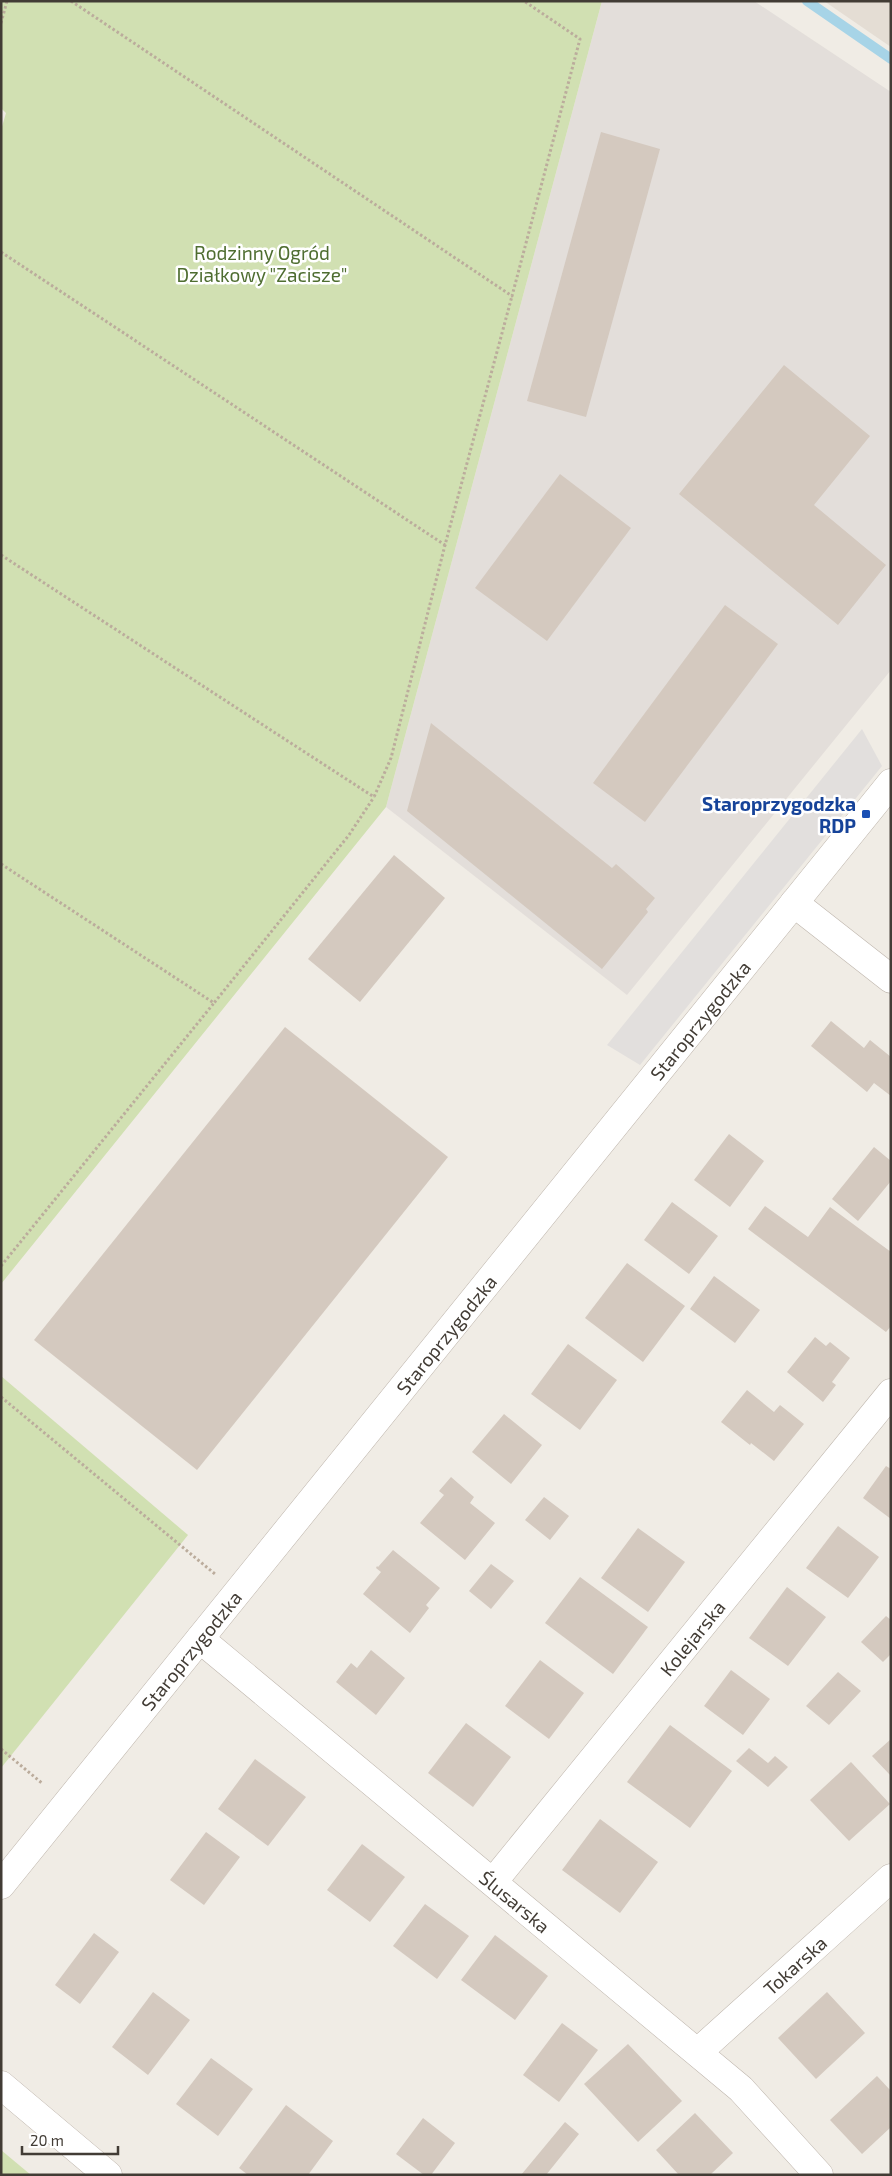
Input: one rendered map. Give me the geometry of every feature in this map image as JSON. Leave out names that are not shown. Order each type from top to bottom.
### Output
[{"type":"street","name":"Staroprzygodzka","points":[[1,1885],[891,783]]},
{"type":"street","points":[[794,903],[891,979]]},
{"type":"street","name":"Kolejarska","points":[[493,1882],[891,1393]]},
{"type":"street","name":"Ślusarska","points":[[200,1640],[741,2089],[819,2175]]},
{"type":"street","name":"Tokarska","points":[[698,2052],[891,1878]]},
{"type":"street","points":[[1,2085],[108,2175]]},
{"type":"path","points":[[1,23],[7,1]]},
{"type":"path","points":[[71,1],[512,296]]},
{"type":"path","points":[[1,1266],[349,835],[374,797],[391,758],[445,545],[580,39],[524,1]]},
{"type":"path","points":[[1,252],[445,545]]},
{"type":"path","points":[[1,555],[374,797]]},
{"type":"path","points":[[1,864],[214,1003]]},
{"type":"path","points":[[1,1397],[237,1592]]},
{"type":"path","points":[[1,1749],[66,1804]]},
{"type":"shaded area","points":[[602,1],[754,1],[891,92],[891,670],[627,995],[386,807]]},
{"type":"shaded area","points":[[824,1],[891,1],[891,47]]},
{"type":"shaded area","points":[[862,729],[882,766],[640,1065],[607,1045]]},
{"type":"green space","name":"Rodzinny Ogród Działkowy \"Zacisze\"","points":[[1,1],[602,1],[386,807],[1,1284],[1,130],[6,113],[1,108]]},
{"type":"green space","points":[[1,1376],[188,1535],[1,1768]]},
{"type":"green space","points":[[1,2150],[31,2175],[1,2175]]},
{"type":"building","points":[[601,132],[660,149],[586,417],[527,401]]},
{"type":"building","points":[[784,365],[870,436],[814,505],[886,565],[838,625],[679,494]]},
{"type":"building","points":[[560,474],[631,528],[547,641],[475,588]]},
{"type":"building","points":[[725,605],[778,644],[645,822],[593,783]]},
{"type":"building","points":[[431,723],[612,868],[616,864],[655,898],[646,909],[648,912],[602,969],[407,811]]},
{"type":"building","points":[[394,855],[445,898],[360,1002],[308,959]]},
{"type":"building","points":[[831,1021],[864,1048],[870,1040],[891,1057],[891,1096],[874,1083],[867,1092],[811,1046]]},
{"type":"building","points":[[285,1027],[448,1157],[197,1470],[34,1340]]},
{"type":"building","points":[[729,1134],[764,1161],[730,1207],[694,1180]]},
{"type":"building","points":[[874,1147],[891,1161],[891,1181],[858,1221],[832,1199]]},
{"type":"building","points":[[672,1202],[718,1236],[689,1274],[644,1240]]},
{"type":"building","points":[[765,1206],[808,1237],[830,1207],[891,1252],[891,1326],[886,1332],[748,1229]]},
{"type":"building","points":[[627,1263],[685,1306],[643,1362],[585,1318]]},
{"type":"building","points":[[714,1276],[760,1310],[735,1343],[690,1309]]},
{"type":"building","points":[[815,1337],[826,1346],[830,1342],[850,1358],[832,1382],[836,1385],[823,1402],[787,1372]]},
{"type":"building","points":[[568,1344],[617,1380],[580,1430],[531,1394]]},
{"type":"building","points":[[747,1390],[774,1412],[780,1405],[804,1424],[774,1461],[721,1422]]},
{"type":"building","points":[[504,1414],[542,1445],[511,1484],[472,1452]]},
{"type":"building","points":[[886,1466],[891,1469],[891,1519],[863,1498]]},
{"type":"building","points":[[451,1477],[474,1497],[470,1503],[495,1523],[465,1560],[420,1523],[444,1495],[439,1491]]},
{"type":"building","points":[[544,1497],[569,1516],[550,1540],[525,1520]]},
{"type":"building","points":[[838,1526],[879,1557],[848,1598],[806,1568]]},
{"type":"building","points":[[638,1528],[685,1562],[648,1612],[601,1578]]},
{"type":"building","points":[[393,1550],[440,1588],[426,1605],[429,1608],[410,1633],[363,1594],[381,1572],[376,1568],[377,1566]]},
{"type":"building","points":[[491,1564],[514,1581],[491,1609],[469,1591]]},
{"type":"building","points":[[580,1577],[648,1627],[613,1674],[545,1623]]},
{"type":"building","points":[[787,1587],[826,1617],[788,1666],[749,1638]]},
{"type":"building","points":[[886,1616],[891,1620],[891,1654],[883,1662],[861,1642]]},
{"type":"building","points":[[371,1650],[405,1678],[376,1715],[336,1682],[351,1663],[357,1668]]},
{"type":"building","points":[[540,1660],[584,1693],[549,1739],[505,1706]]},
{"type":"building","points":[[731,1670],[770,1699],[743,1735],[704,1706]]},
{"type":"building","points":[[838,1672],[861,1691],[829,1725],[806,1706]]},
{"type":"building","points":[[466,1723],[511,1757],[473,1807],[428,1773]]},
{"type":"building","points":[[670,1725],[732,1771],[690,1828],[627,1782]]},
{"type":"building","points":[[891,1739],[891,1776],[872,1756]]},
{"type":"building","points":[[749,1748],[768,1763],[775,1756],[788,1767],[768,1787],[736,1761]]},
{"type":"building","points":[[255,1759],[306,1797],[268,1846],[218,1809]]},
{"type":"building","points":[[851,1762],[890,1804],[849,1841],[810,1800]]},
{"type":"building","points":[[600,1819],[658,1862],[620,1913],[562,1870]]},
{"type":"building","points":[[206,1832],[240,1857],[204,1905],[170,1880]]},
{"type":"building","points":[[362,1844],[405,1877],[370,1922],[327,1890]]},
{"type":"building","points":[[425,1904],[469,1936],[437,1979],[393,1946]]},
{"type":"building","points":[[94,1933],[119,1952],[80,2004],[55,1985]]},
{"type":"building","points":[[495,1935],[548,1976],[515,2020],[461,1980]]},
{"type":"building","points":[[153,1992],[190,2020],[148,2075],[112,2047]]},
{"type":"building","points":[[827,1992],[865,2033],[816,2079],[778,2038]]},
{"type":"building","points":[[562,2023],[598,2050],[559,2102],[523,2075]]},
{"type":"building","points":[[628,2044],[682,2101],[638,2142],[584,2084]]},
{"type":"building","points":[[211,2058],[253,2089],[218,2136],[176,2104]]},
{"type":"building","points":[[877,2076],[891,2091],[891,2127],[862,2154],[830,2120]]},
{"type":"building","points":[[286,2105],[333,2141],[308,2175],[248,2175],[239,2168]]},
{"type":"building","points":[[695,2113],[733,2153],[710,2175],[679,2175],[656,2150]]},
{"type":"building","points":[[423,2118],[455,2143],[431,2175],[424,2175],[396,2154]]},
{"type":"building","points":[[565,2122],[579,2134],[546,2175],[521,2175]]},
{"type":"waterway","points":[[807,1],[891,59]]},
{"type":"place","name":"Staroprzygodzka RDP","points":[[866,814]]}]
